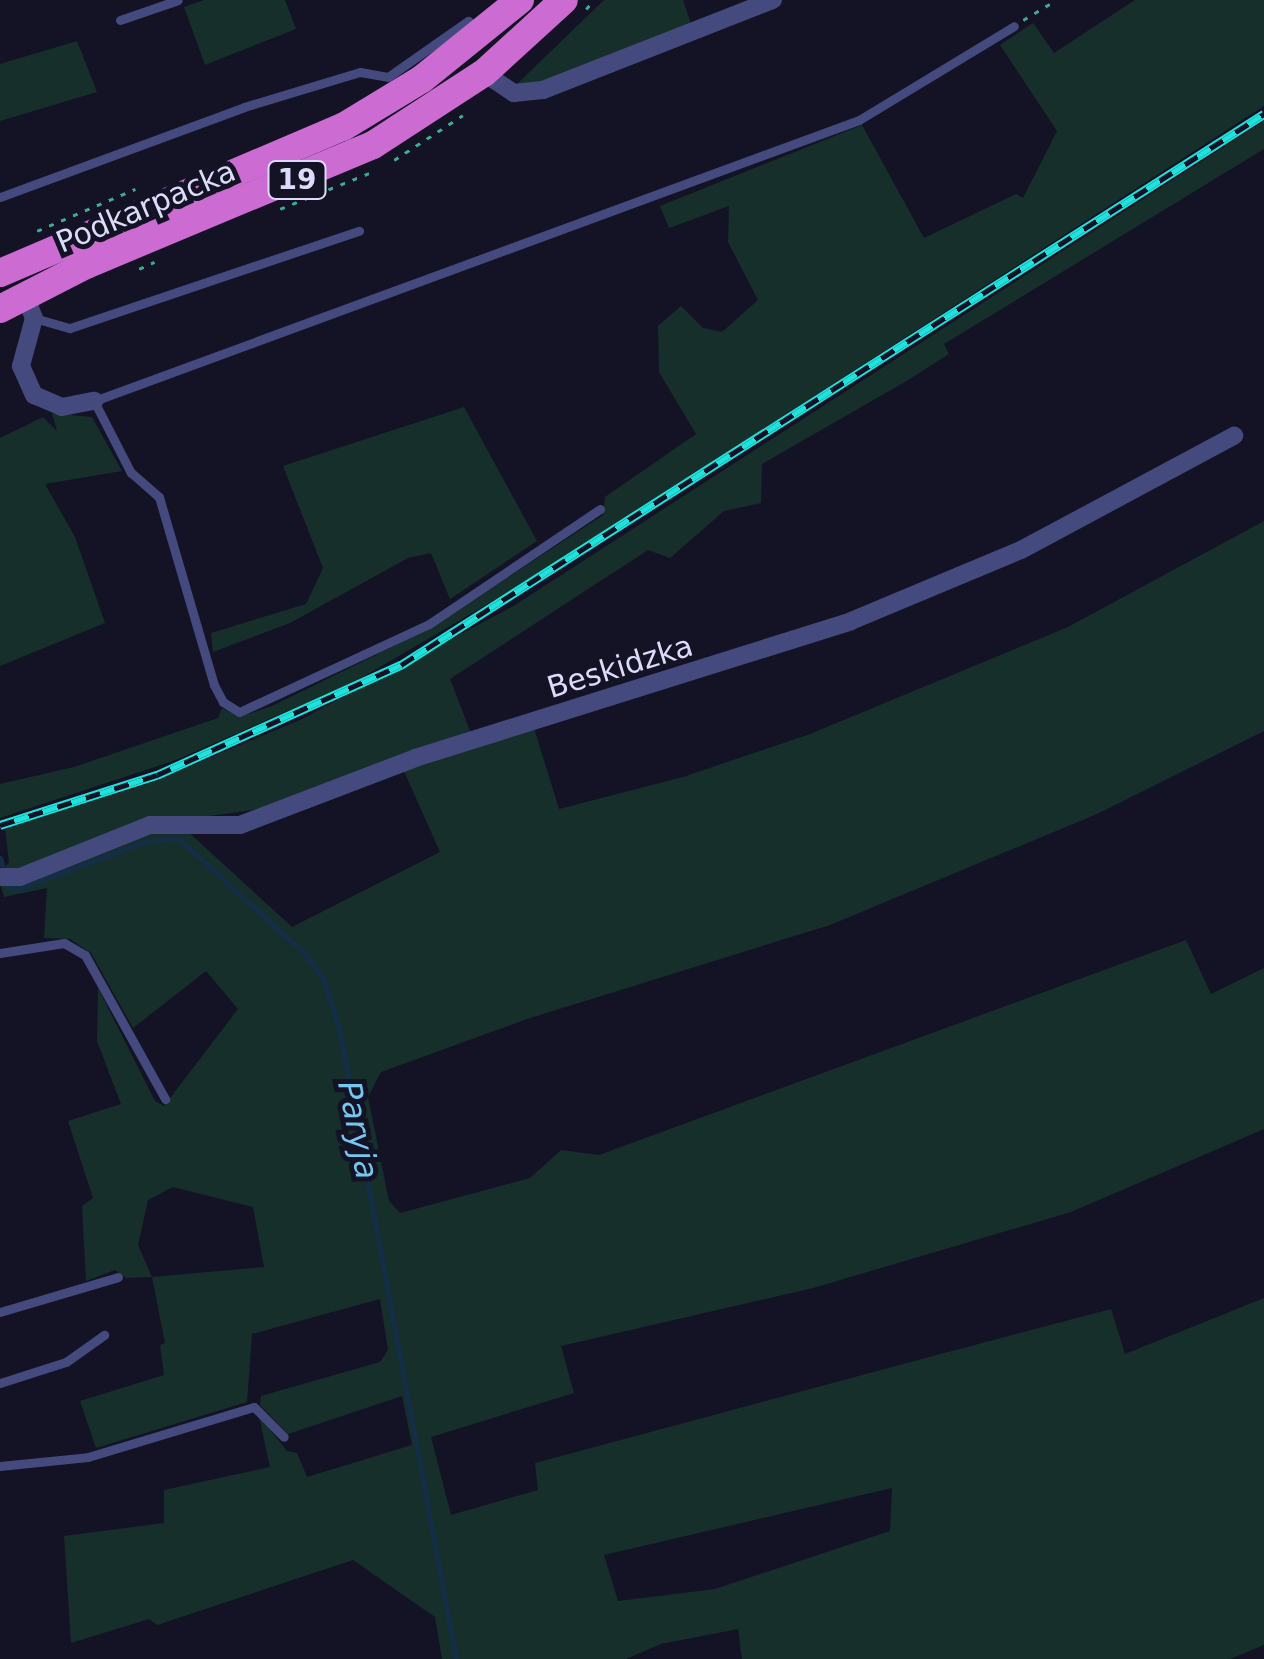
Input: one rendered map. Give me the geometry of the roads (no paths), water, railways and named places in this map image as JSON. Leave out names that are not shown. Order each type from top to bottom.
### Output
[{"type":"highway","name":"Podkarpacka","points":[[0,273],[342,126],[483,33],[520,0]]},
{"type":"highway","points":[[529,35],[546,0]]},
{"type":"highway","name":"Podkarpacka","points":[[0,309],[341,161],[484,73],[564,0]]},
{"type":"highway","points":[[20,301],[28,260]]},
{"type":"street","points":[[484,73],[514,94],[543,90],[772,0]]},
{"type":"street","points":[[20,301],[21,366],[34,395],[62,408],[94,401]]},
{"type":"street","name":"Beskidzka","points":[[0,877],[20,878],[150,825],[240,825],[415,758],[852,621],[1022,550],[1234,436]]},
{"type":"lane","points":[[120,20],[178,0]]},
{"type":"lane","points":[[0,196],[244,107],[360,72],[388,76],[468,21],[483,33]]},
{"type":"lane","points":[[600,509],[429,624],[239,712],[223,702],[214,685],[159,497],[131,474],[94,401],[859,120],[1014,26]]},
{"type":"lane","points":[[20,301],[70,328],[359,232]]},
{"type":"lane","points":[[0,953],[64,943],[85,955],[165,1099]]},
{"type":"lane","points":[[0,1312],[118,1277]]},
{"type":"lane","points":[[0,1383],[66,1362],[104,1335]]},
{"type":"lane","points":[[0,1466],[88,1457],[254,1407],[284,1436]]},
{"type":"waterway","name":"Paryja","points":[[7,887],[18,889],[144,842],[178,838],[306,955],[324,981],[339,1028],[456,1659]]},
{"type":"waterway","points":[[0,858],[2,865]]},
{"type":"railway","points":[[0,825],[157,775],[401,665],[1264,114]]}]
